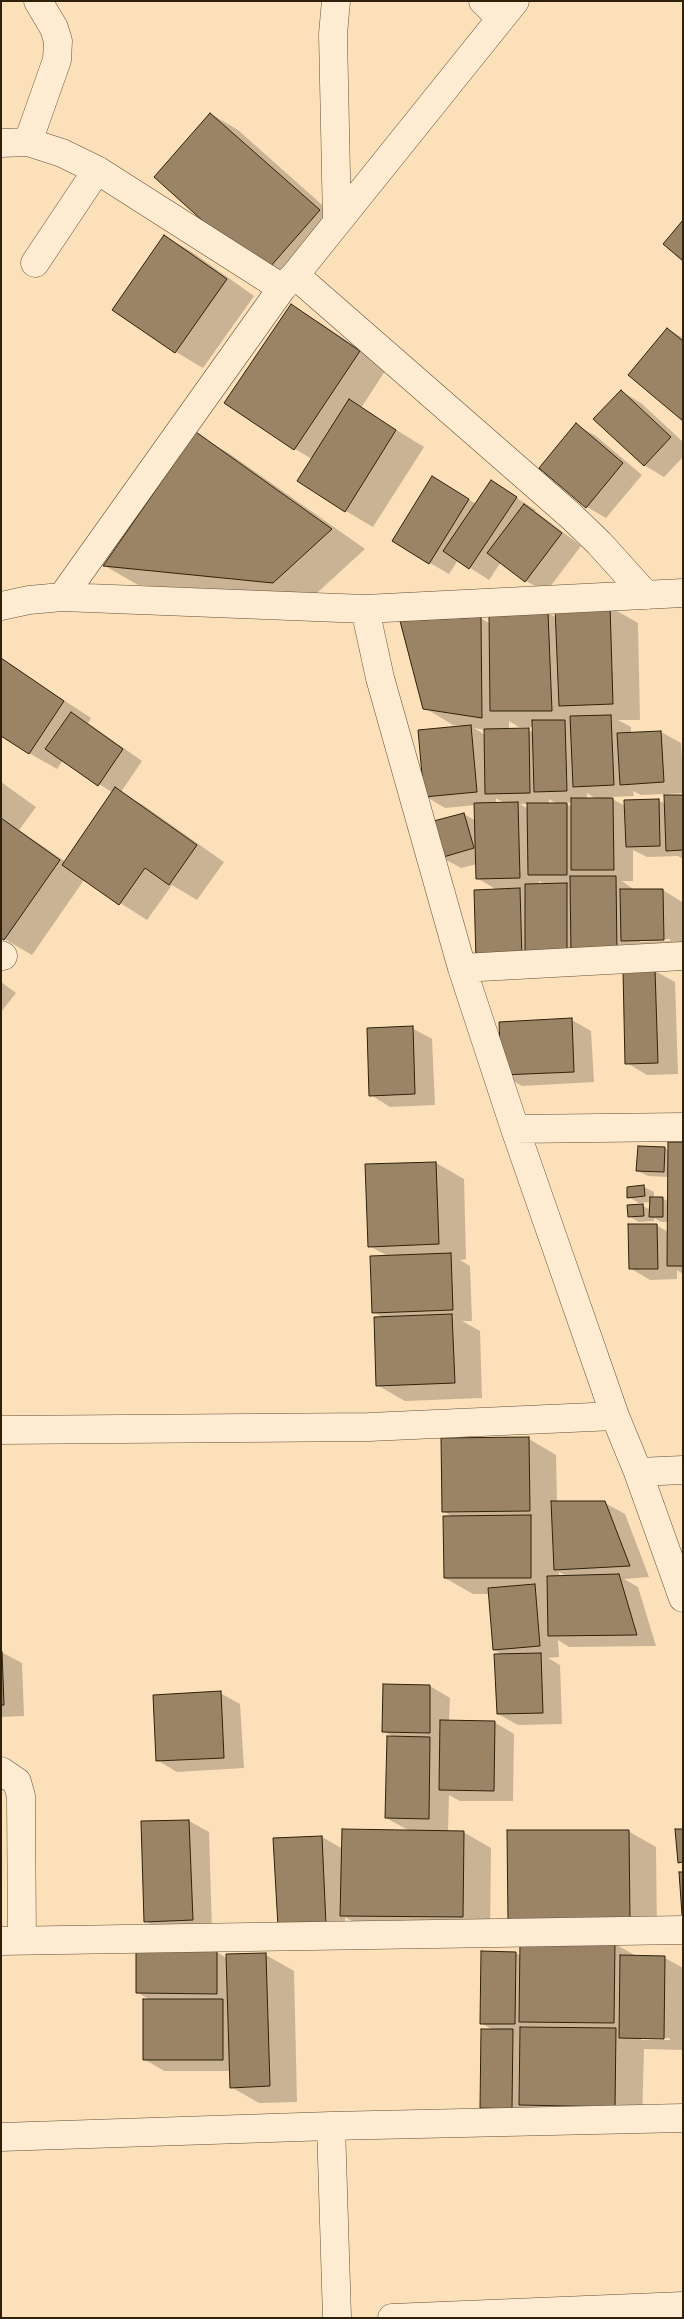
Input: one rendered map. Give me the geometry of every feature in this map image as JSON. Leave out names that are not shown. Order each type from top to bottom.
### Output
[{"type":"street","points":[[28,142],[57,60],[58,41],[54,28],[38,1]]},
{"type":"street","points":[[336,1],[333,34],[336,222]]},
{"type":"street","points":[[62,597],[288,281],[336,222],[500,7]]},
{"type":"street","points":[[1,143],[28,142],[62,153],[96,170],[288,281],[571,516],[599,543],[646,595]]},
{"type":"street","points":[[36,263],[96,170]]},
{"type":"street","points":[[1,606],[29,600],[62,597],[365,610],[683,593]]},
{"type":"street","points":[[365,610],[380,678],[462,968],[515,1129],[615,1416],[638,1472],[683,1598]]},
{"type":"street","points":[[462,968],[683,956]]},
{"type":"street","points":[[515,1129],[683,1127]]},
{"type":"street","points":[[1,1430],[369,1427],[615,1416]]},
{"type":"street","points":[[638,1472],[683,1470]]},
{"type":"street","points":[[1,1772],[17,1782],[21,1796],[12,1940],[683,1930]]},
{"type":"street","points":[[1,2137],[331,2126],[683,2118]]},
{"type":"street","points":[[331,2126],[337,2318]]},
{"type":"street","points":[[392,2318],[683,2306]]},
{"type":"building","points":[[210,113],[320,210],[263,275],[154,177]]},
{"type":"building","points":[[683,220],[683,261],[663,244]]},
{"type":"building","points":[[164,235],[227,279],[175,353],[112,310]]},
{"type":"building","points":[[291,304],[360,351],[294,450],[224,403]]},
{"type":"building","points":[[667,328],[683,341],[683,421],[628,375]]},
{"type":"building","points":[[621,390],[671,437],[644,466],[593,419]]},
{"type":"building","points":[[349,399],[396,430],[345,512],[297,481]]},
{"type":"building","points":[[576,423],[623,463],[586,508],[539,468]]},
{"type":"building","points":[[196,432],[332,529],[273,583],[103,566]]},
{"type":"building","points":[[432,476],[469,499],[429,564],[392,541]]},
{"type":"building","points":[[491,480],[517,497],[469,569],[443,551]]},
{"type":"building","points":[[524,504],[562,533],[525,582],[487,553]]},
{"type":"building","points":[[610,605],[613,704],[559,706],[555,607]]},
{"type":"building","points":[[548,612],[552,711],[490,711],[489,615]]},
{"type":"building","points":[[481,617],[482,718],[423,709],[400,621]]},
{"type":"building","points":[[1,658],[64,701],[29,754],[1,736]]},
{"type":"building","points":[[71,712],[123,749],[98,786],[45,749]]},
{"type":"building","points":[[611,715],[614,785],[573,787],[570,716]]},
{"type":"building","points":[[532,720],[565,720],[567,791],[534,792]]},
{"type":"building","points":[[471,725],[477,792],[424,797],[418,730]]},
{"type":"building","points":[[529,728],[530,793],[485,794],[484,729]]},
{"type":"building","points":[[661,731],[664,782],[620,785],[617,733]]},
{"type":"building","points":[[115,787],[197,845],[169,885],[145,868],[119,905],[62,865]]},
{"type":"building","points":[[664,795],[683,795],[683,850],[666,851]]},
{"type":"building","points":[[571,798],[613,798],[614,870],[571,870]]},
{"type":"building","points":[[659,799],[660,846],[626,847],[624,800]]},
{"type":"building","points":[[518,802],[520,878],[476,879],[474,803]]},
{"type":"building","points":[[527,803],[567,803],[567,875],[528,875]]},
{"type":"building","points":[[464,813],[474,848],[440,858],[430,822]]},
{"type":"building","points":[[1,818],[60,860],[4,940],[1,938]]},
{"type":"building","points":[[570,876],[616,876],[617,953],[571,954]]},
{"type":"building","points":[[567,883],[567,953],[525,954],[525,884]]},
{"type":"building","points":[[520,888],[522,959],[476,960],[474,890]]},
{"type":"building","points":[[620,889],[663,889],[664,940],[621,941]]},
{"type":"building","points":[[655,969],[658,1063],[625,1064],[623,970]]},
{"type":"building","points":[[572,1018],[574,1072],[501,1075],[499,1022]]},
{"type":"building","points":[[413,1026],[415,1094],[369,1096],[367,1028]]},
{"type":"building","points":[[668,1142],[683,1142],[683,1266],[667,1266]]},
{"type":"building","points":[[638,1146],[665,1147],[664,1172],[636,1171]]},
{"type":"building","points":[[436,1162],[439,1244],[368,1247],[365,1164]]},
{"type":"building","points":[[644,1185],[645,1196],[627,1198],[627,1187]]},
{"type":"building","points":[[650,1197],[663,1197],[663,1217],[649,1217]]},
{"type":"building","points":[[643,1204],[644,1216],[628,1217],[627,1205]]},
{"type":"building","points":[[628,1224],[657,1224],[658,1269],[629,1269]]},
{"type":"building","points":[[451,1253],[453,1310],[372,1313],[370,1256]]},
{"type":"building","points":[[452,1314],[455,1383],[376,1386],[374,1317]]},
{"type":"building","points":[[529,1437],[530,1511],[442,1512],[441,1438]]},
{"type":"building","points":[[551,1501],[605,1501],[630,1566],[554,1570]]},
{"type":"building","points":[[531,1515],[531,1578],[444,1578],[443,1516]]},
{"type":"building","points":[[619,1574],[637,1635],[548,1636],[547,1576]]},
{"type":"building","points":[[535,1584],[540,1646],[493,1650],[488,1588]]},
{"type":"building","points":[[2,1651],[4,1705],[1,1705]]},
{"type":"building","points":[[541,1653],[543,1713],[497,1714],[494,1654]]},
{"type":"building","points":[[383,1684],[430,1685],[430,1733],[382,1732]]},
{"type":"building","points":[[221,1691],[224,1758],[156,1761],[153,1695]]},
{"type":"building","points":[[440,1720],[495,1721],[494,1791],[439,1790]]},
{"type":"building","points":[[387,1736],[430,1737],[429,1819],[385,1818]]},
{"type":"building","points":[[189,1820],[193,1920],[144,1922],[141,1821]]},
{"type":"building","points":[[342,1829],[464,1831],[463,1917],[340,1916]]},
{"type":"building","points":[[675,1829],[683,1829],[683,1862],[678,1863]]},
{"type":"building","points":[[507,1830],[629,1830],[630,1920],[508,1921]]},
{"type":"building","points":[[322,1836],[326,1925],[278,1927],[273,1838]]},
{"type":"building","points":[[679,1872],[683,1872],[683,1915],[682,1915]]},
{"type":"building","points":[[520,1942],[615,1943],[614,2023],[519,2022]]},
{"type":"building","points":[[136,1950],[217,1951],[217,1994],[136,1993]]},
{"type":"building","points":[[481,1951],[516,1952],[515,2024],[480,2024]]},
{"type":"building","points":[[266,1953],[270,2086],[230,2088],[226,1954]]},
{"type":"building","points":[[620,1955],[665,1956],[664,2039],[619,2038]]},
{"type":"building","points":[[143,1999],[223,1999],[223,2060],[143,2060]]},
{"type":"building","points":[[520,2027],[616,2028],[615,2107],[519,2105]]},
{"type":"building","points":[[481,2029],[513,2029],[512,2109],[480,2108]]}]
